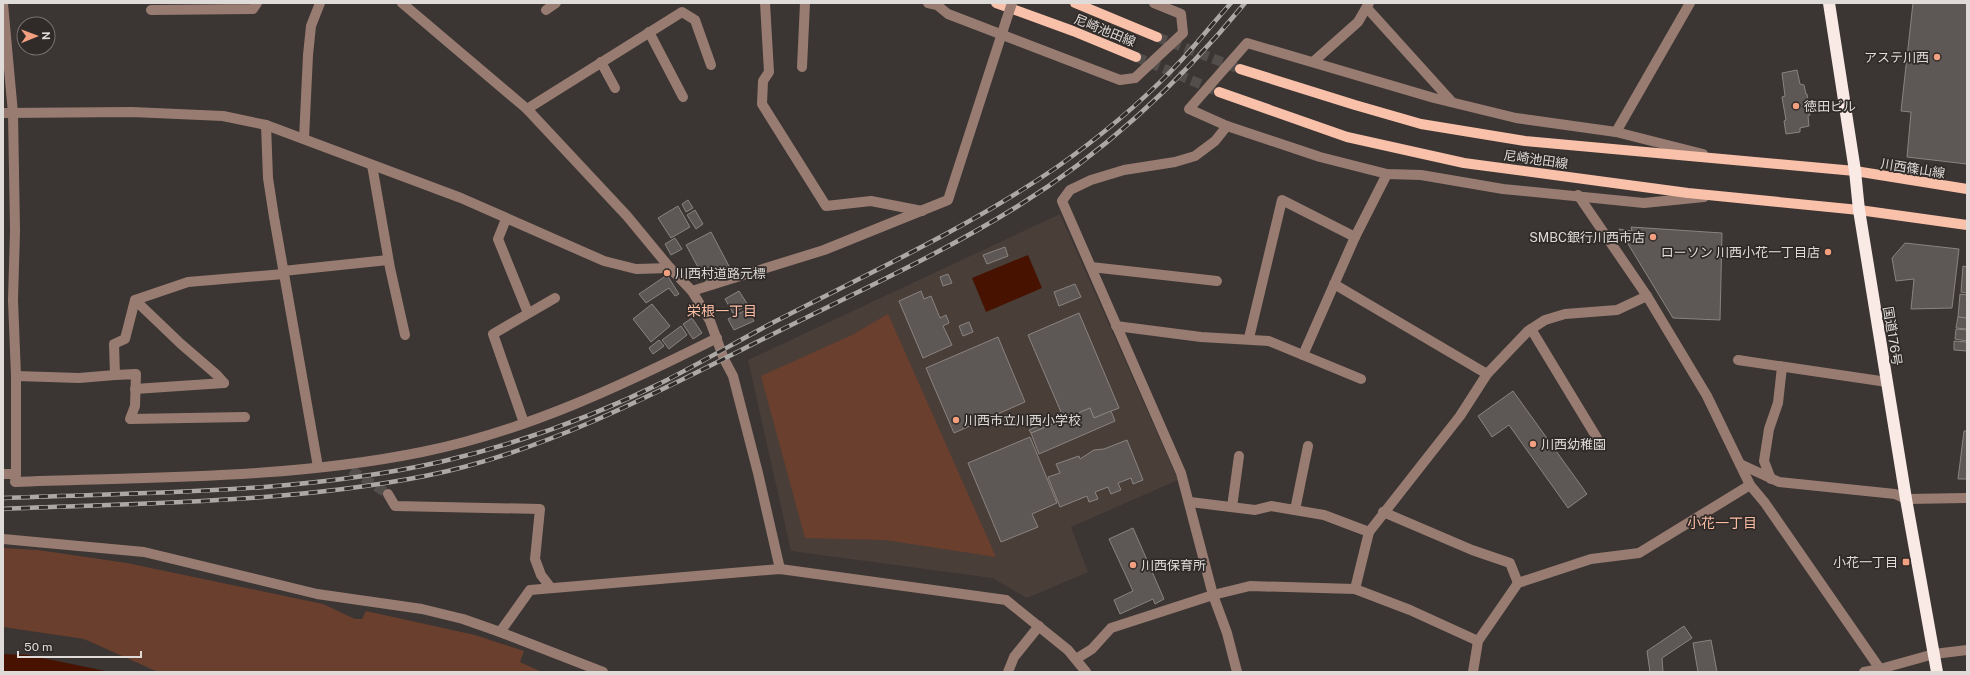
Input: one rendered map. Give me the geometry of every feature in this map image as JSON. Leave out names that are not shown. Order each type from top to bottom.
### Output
[{"type":"highway","name":"国道176号","points":[[1829,3],[1855,172],[1859,210],[1906,500],[1937,672]]},
{"type":"main road","name":"尼崎池田線","points":[[996,3],[1072,31],[1136,57]]},
{"type":"main road","name":"尼崎池田線","points":[[1075,3],[1157,37]]},
{"type":"main road","name":"尼崎池田線","points":[[1240,69],[1355,106],[1421,124],[1525,141],[1855,172]]},
{"type":"main road","name":"尼崎池田線","points":[[1219,92],[1347,137],[1464,163],[1712,196],[1859,210]]},
{"type":"main road","name":"川西篠山線","points":[[1855,172],[1967,189]]},
{"type":"main road","points":[[1859,210],[1967,225]]},
{"type":"street","points":[[151,10],[253,9],[257,3]]},
{"type":"street","points":[[304,139],[308,55],[311,26],[320,3]]},
{"type":"street","points":[[402,3],[527,109],[627,216],[670,268],[692,291],[710,322],[724,359],[733,376],[758,473],[780,569]]},
{"type":"street","points":[[546,10],[556,3]]},
{"type":"street","points":[[765,3],[769,72],[763,80],[762,104],[826,206],[871,201],[922,211]]},
{"type":"street","points":[[802,67],[805,3]]},
{"type":"street","points":[[928,3],[937,6],[948,14],[1120,80],[1135,78],[1183,33],[1180,14],[1154,3]]},
{"type":"street","points":[[692,291],[824,250],[948,200],[1012,3]]},
{"type":"street","points":[[1616,132],[1690,3]]},
{"type":"street","points":[[3,4],[15,231],[8,300],[16,376],[15,482],[234,474],[318,467],[348,467],[423,452],[502,431],[603,393],[650,372],[717,338]]},
{"type":"street","points":[[1313,62],[1358,22],[1368,5],[1452,102]]},
{"type":"street","points":[[527,109],[682,12],[695,20],[711,65]]},
{"type":"street","points":[[649,32],[682,97]]},
{"type":"street","points":[[1712,196],[1644,203],[1578,195],[1503,189],[1422,174],[1387,174],[1320,157],[1227,126],[1189,109],[1247,43],[1452,102],[1516,118],[1616,132],[1720,159]]},
{"type":"street","points":[[601,62],[615,88]]},
{"type":"street","points":[[8,113],[132,112],[223,116],[266,125],[461,198],[604,262],[636,268],[670,268]]},
{"type":"street","points":[[266,125],[268,178],[318,467]]},
{"type":"street","points":[[1227,126],[1216,141],[1195,156],[1176,162],[1124,170],[1091,180],[1070,190],[1062,201],[1181,473],[1190,502],[1213,595],[1237,672]]},
{"type":"street","points":[[372,165],[388,260],[405,335]]},
{"type":"street","points":[[1303,354],[1355,237],[1387,174]]},
{"type":"street","points":[[1578,195],[1647,296],[1707,396],[1750,485],[1766,504],[1880,669]]},
{"type":"street","points":[[1250,338],[1282,200],[1355,237]]},
{"type":"street","points":[[506,219],[498,239],[528,313]]},
{"type":"street","points":[[135,300],[188,282],[388,260]]},
{"type":"street","points":[[1091,267],[1217,281]]},
{"type":"street","points":[[1334,284],[1487,374]]},
{"type":"street","points":[[1354,589],[1368,532],[1460,416],[1487,374],[1531,329],[1545,320],[1566,314],[1617,310],[1647,296]]},
{"type":"street","points":[[524,423],[493,334],[555,298]]},
{"type":"street","points":[[115,376],[114,344],[125,339],[135,300]]},
{"type":"street","points":[[135,300],[224,383],[136,389]]},
{"type":"street","points":[[1116,326],[1201,336],[1250,338],[1269,341],[1362,379]]},
{"type":"street","points":[[1531,329],[1597,438]]},
{"type":"street","points":[[1738,360],[1887,382]]},
{"type":"street","points":[[1771,479],[1764,461],[1769,428],[1778,403],[1782,367]]},
{"type":"street","points":[[16,376],[78,378],[136,374],[135,406],[130,419],[244,417]]},
{"type":"street","points":[[1295,510],[1308,446]]},
{"type":"street","points":[[1232,507],[1239,456]]},
{"type":"street","points":[[1740,464],[1779,482],[1895,494],[1906,500],[1967,498]]},
{"type":"street","points":[[3,474],[16,474]]},
{"type":"street","points":[[1473,672],[1478,641],[1518,583],[1591,559],[1639,553],[1750,485]]},
{"type":"street","points":[[388,494],[395,506],[540,509],[535,559],[541,575],[551,588]]},
{"type":"street","points":[[1190,502],[1255,510],[1271,506],[1295,510],[1324,515],[1368,532]]},
{"type":"street","points":[[1384,512],[1472,550],[1510,563],[1518,583]]},
{"type":"street","points":[[3,539],[144,552],[317,594],[422,609],[463,619],[603,672]]},
{"type":"street","points":[[500,632],[530,590],[780,569],[1006,600],[1068,650],[1086,672]]},
{"type":"street","points":[[1076,660],[1092,649],[1111,628],[1213,595],[1250,586],[1354,589],[1410,610],[1478,641]]},
{"type":"street","points":[[1008,672],[1014,657],[1039,626]]},
{"type":"street","points":[[1864,672],[1934,654],[1967,650]]},
{"type":"shaded area","name":"川西市立川西小学校","points":[[1060,214],[1178,480],[1071,527],[1088,572],[1027,598],[992,578],[791,551],[748,360]]},
{"type":"shaded area","points":[[1028,255],[1042,288],[986,312],[972,278]]},
{"type":"shaded area","points":[[888,314],[996,557],[885,540],[805,538],[761,376],[852,335]]},
{"type":"shaded area","points":[[3,548],[38,550],[127,563],[323,604],[355,619],[362,619],[366,611],[475,635],[524,651],[520,662],[542,672],[158,672],[84,639],[3,627]]},
{"type":"shaded area","points":[[3,654],[28,655],[110,672],[3,672]]},
{"type":"building","name":"アステ川西","points":[[1913,3],[1967,3],[1967,164],[1907,157],[1911,112],[1901,111]]},
{"type":"building","name":"徳田ビル","points":[[1797,70],[1800,84],[1804,85],[1807,94],[1810,115],[1808,116],[1809,126],[1800,128],[1800,132],[1786,134],[1784,121],[1786,120],[1782,97],[1785,96],[1782,73]]},
{"type":"building","points":[[688,200],[693,208],[686,212],[682,204]]},
{"type":"building","points":[[678,206],[690,227],[671,238],[658,218]]},
{"type":"building","points":[[695,210],[703,224],[696,229],[687,215]]},
{"type":"building","points":[[1631,227],[1722,233],[1720,320],[1673,318],[1619,229],[1632,231]]},
{"type":"building","points":[[711,232],[730,268],[706,282],[686,245]]},
{"type":"building","points":[[675,238],[682,249],[671,255],[665,244]]},
{"type":"building","points":[[1905,243],[1959,249],[1952,308],[1911,309],[1914,279],[1896,281],[1892,258]]},
{"type":"building","points":[[1005,247],[1008,256],[987,264],[983,255]]},
{"type":"building","points":[[1963,266],[1967,267],[1967,293],[1961,292]]},
{"type":"building","points":[[699,268],[703,276],[696,280],[692,272]]},
{"type":"building","points":[[948,274],[952,283],[943,286],[940,277]]},
{"type":"building","points":[[667,275],[679,294],[675,296],[669,288],[646,303],[639,294]]},
{"type":"building","points":[[1075,284],[1081,297],[1059,306],[1054,292]]},
{"type":"building","points":[[739,291],[748,305],[733,313],[725,299]]},
{"type":"building","points":[[921,291],[924,299],[931,296],[940,318],[946,315],[949,323],[943,326],[952,345],[923,358],[899,301]]},
{"type":"building","points":[[1960,294],[1967,295],[1967,318],[1958,317]]},
{"type":"building","points":[[652,304],[670,326],[651,342],[633,319]]},
{"type":"building","points":[[748,309],[754,321],[734,330],[728,319]]},
{"type":"building","points":[[1079,313],[1119,408],[1094,418],[1090,408],[1064,419],[1028,335]]},
{"type":"building","points":[[1958,317],[1967,318],[1967,329],[1956,328]]},
{"type":"building","points":[[692,318],[702,333],[693,339],[683,324]]},
{"type":"building","points":[[969,322],[973,332],[963,336],[959,326]]},
{"type":"building","points":[[681,326],[687,335],[669,349],[662,340]]},
{"type":"building","points":[[1956,329],[1967,330],[1967,341],[1955,339]]},
{"type":"building","points":[[998,337],[1025,402],[954,433],[926,368]]},
{"type":"building","points":[[659,340],[664,346],[653,354],[649,348]]},
{"type":"building","points":[[1954,341],[1967,342],[1967,351],[1954,350]]},
{"type":"building","points":[[1513,391],[1587,494],[1568,508],[1509,425],[1492,437],[1478,416]]},
{"type":"building","points":[[1090,408],[1094,418],[1111,411],[1115,421],[1039,454],[1031,433]]},
{"type":"building","points":[[1062,416],[1064,419],[1031,433],[1029,430]]},
{"type":"building","points":[[1964,431],[1967,431],[1967,479],[1958,479]]},
{"type":"building","points":[[1030,437],[1057,503],[1032,514],[1038,527],[1001,542],[968,463]]},
{"type":"building","points":[[1127,440],[1143,480],[1133,484],[1131,478],[1118,483],[1121,490],[1111,494],[1108,487],[1095,492],[1098,499],[1089,502],[1087,496],[1060,507],[1048,477],[1060,473],[1056,464],[1079,456],[1080,459],[1094,450],[1104,449]]},
{"type":"building","points":[[1133,528],[1164,599],[1155,604],[1153,599],[1120,614],[1114,600],[1133,591],[1109,539]]},
{"type":"building","points":[[1684,626],[1692,638],[1662,658],[1663,672],[1650,672],[1647,651]]},
{"type":"building","points":[[1711,640],[1717,672],[1698,672],[1693,643]]},
{"type":"tunnel","points":[[1157,37],[1240,69]]},
{"type":"tunnel","points":[[1136,57],[1219,92]]},
{"type":"tunnel","points":[[351,470],[388,494]]},
{"type":"railway","points":[[3,498],[223,490],[332,480],[386,472],[440,462],[498,447],[555,428],[611,406],[665,381],[774,322],[918,249],[989,210],[1057,167],[1102,133],[1159,83],[1180,62],[1231,3]]},
{"type":"railway","points":[[3,509],[268,497],[373,485],[425,476],[468,466],[512,453],[596,420],[679,381],[923,260],[1018,206],[1081,163],[1140,114],[1168,88],[1245,3]]},
{"type":"place","name":"アステ川西","points":[[1937,57]]},
{"type":"place","name":"徳田ビル","points":[[1796,106]]},
{"type":"place","name":"SMBC銀行川西市店","points":[[1653,237]]},
{"type":"place","name":"ローソン 川西小花一丁目店","points":[[1828,252]]},
{"type":"place","name":"川西村道路元標","points":[[667,273]]},
{"type":"place","name":"川西市立川西小学校","points":[[956,420]]},
{"type":"place","name":"川西幼稚園","points":[[1533,444]]},
{"type":"place","name":"小花一丁目","points":[[1906,562]]},
{"type":"place","name":"川西保育所","points":[[1133,565]]},
{"type":"district","name":"栄根一丁目","points":[[722,311]]},
{"type":"district","name":"小花一丁目","points":[[1722,523]]}]
